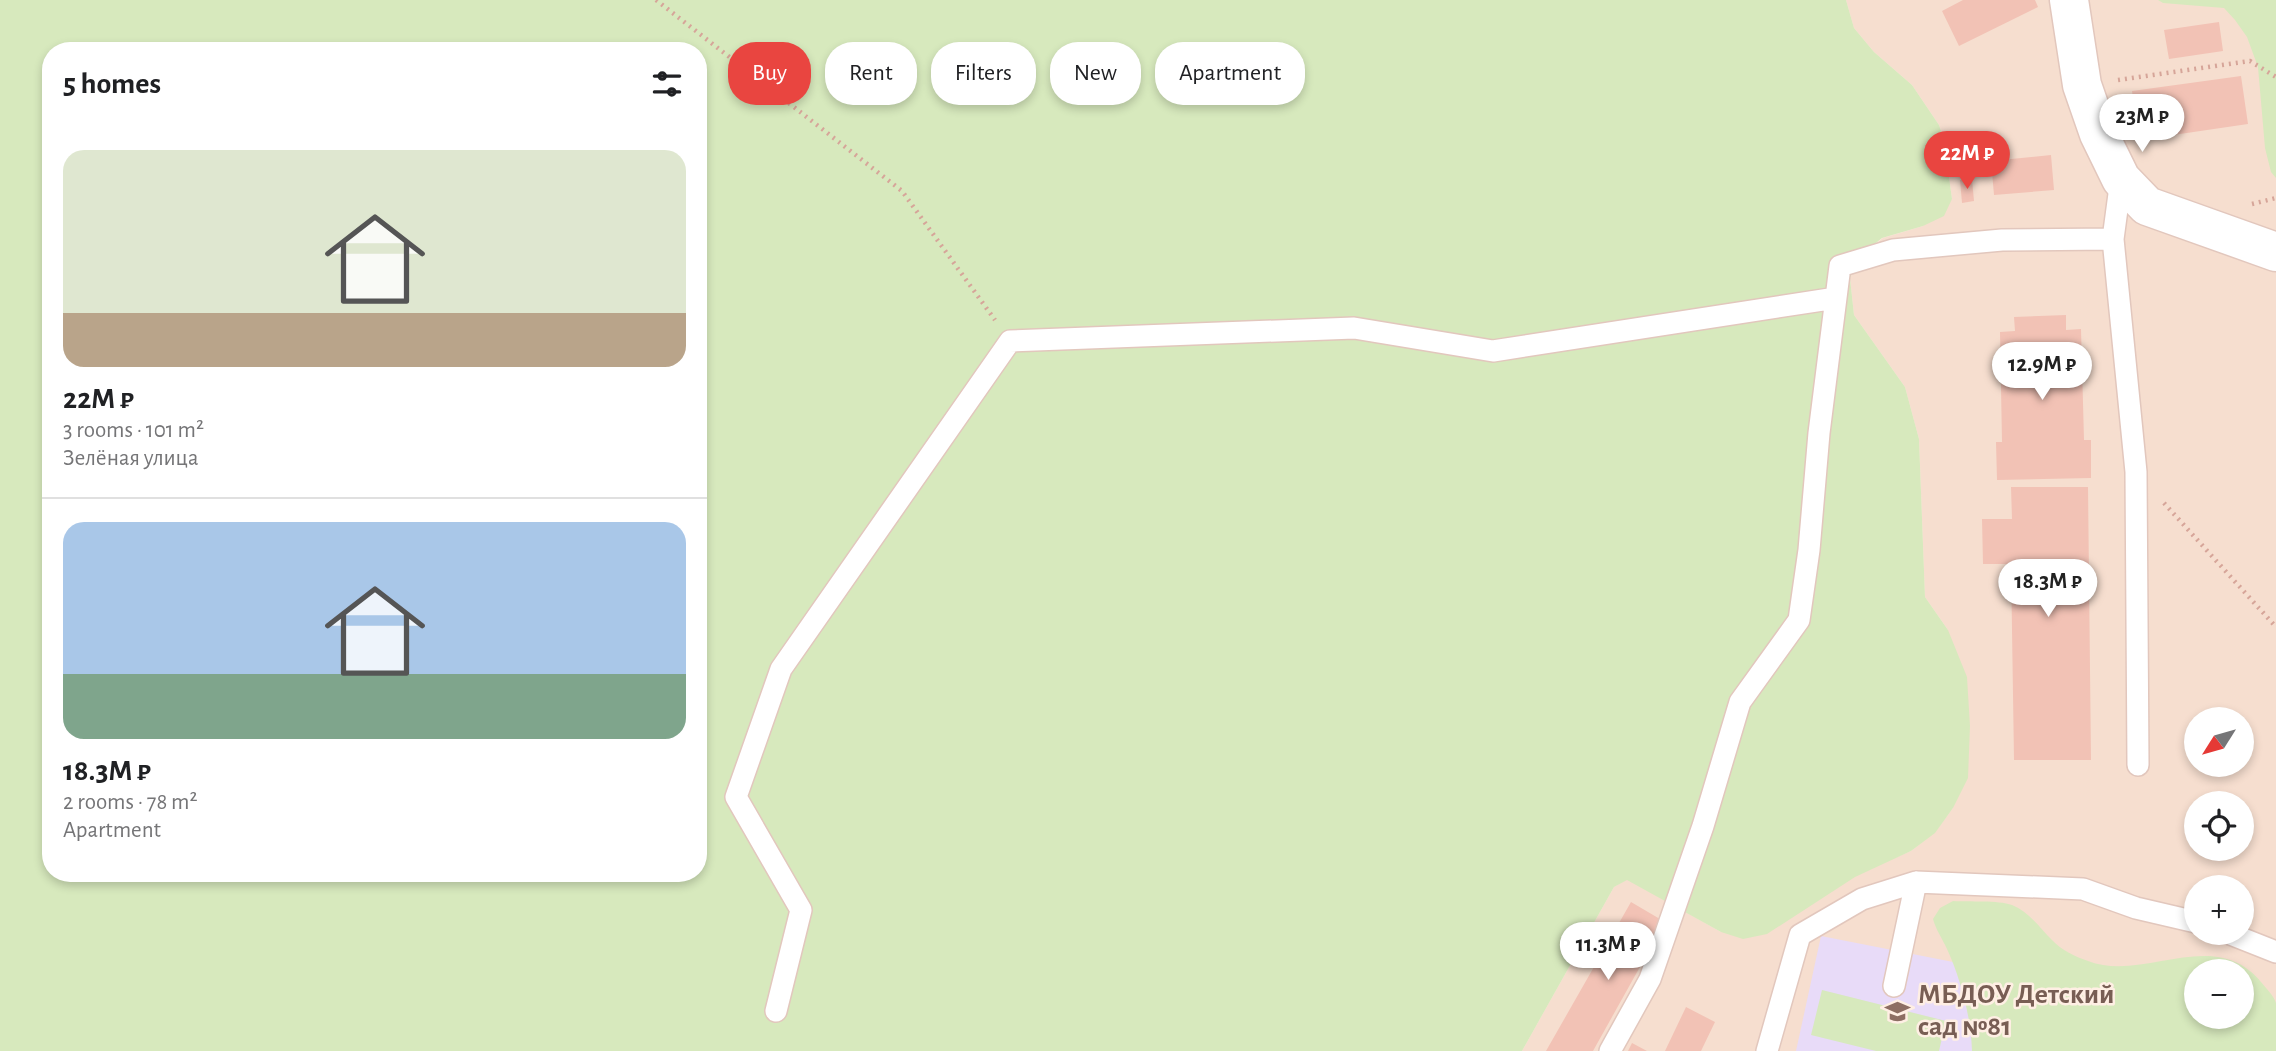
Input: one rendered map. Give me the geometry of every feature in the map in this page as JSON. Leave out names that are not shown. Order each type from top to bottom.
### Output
[{"type":"street","points":[[2069,0],[2082,85],[2099,134],[2121,179],[2147,206],[2276,253]]},
{"type":"lane","points":[[2050,0],[2074,42]]},
{"type":"lane","points":[[2121,179],[2113,239],[2136,472],[2138,765]]},
{"type":"lane","points":[[1610,1051],[1650,979],[1703,826],[1740,702],[1799,620],[1840,266],[1893,250],[2002,240],[2113,239]]},
{"type":"lane","points":[[776,1011],[801,911],[736,797],[781,668],[1010,341],[1353,328],[1493,351],[1836,298]]},
{"type":"lane","points":[[1766,1051],[1800,935],[1862,899],[1916,882],[2083,889],[2136,908],[2184,919]]},
{"type":"lane","points":[[1894,986],[1916,882]]},
{"type":"lane","points":[[2254,943],[2276,951]]},
{"type":"path","points":[[656,0],[902,191],[1010,341]]},
{"type":"path","points":[[2082,85],[2250,61],[2276,78]]},
{"type":"path","points":[[2136,472],[2276,627]]},
{"type":"shaded area","points":[[1846,0],[2276,0],[2276,1051],[1522,1051],[1614,887],[1627,879],[1721,932],[1911,851],[1935,832],[1953,808],[1948,630],[1925,597],[1919,439],[1905,387],[1854,315],[1850,278],[1860,256],[1883,238],[1923,226],[1952,199],[1944,140],[1939,125],[1912,85],[1874,52],[1854,28]]},
{"type":"shaded area","name":"МБДОУ Детский сад №81","points":[[1821,936],[2004,972],[1980,1051],[1796,1051]]},
{"type":"green space","points":[[0,0],[1846,0],[1854,28],[1874,52],[1912,85],[1939,125],[1944,140],[1952,199],[1944,216],[1923,226],[1882,238],[1860,256],[1850,278],[1854,315],[1905,387],[1919,439],[1925,597],[1948,630],[1967,677],[1970,726],[1968,778],[1953,808],[1935,833],[1911,851],[1855,877],[1767,934],[1743,939],[1721,932],[1627,880],[1614,887],[1522,1051],[0,1051]]},
{"type":"green space","points":[[2158,0],[2276,0],[2276,178],[2271,172],[2265,148],[2258,67],[2247,37],[2224,8],[2163,3]]},
{"type":"green space","points":[[1953,901],[2006,903],[2029,916],[2064,950],[2088,961],[2110,966],[2132,966],[2200,956],[2222,958],[2224,959],[2184,959],[2184,1029],[2254,1029],[2254,976],[2276,1003],[2276,1051],[1972,1051],[1970,1025],[1961,986],[1933,919],[1940,908]]},
{"type":"green space","points":[[1822,990],[1946,1021],[1939,1051],[1876,1051],[1811,1035]]},
{"type":"building","points":[[1963,0],[2035,0],[2038,7],[1959,46],[1942,11]]},
{"type":"building","points":[[2219,22],[2223,51],[2169,59],[2164,30]]},
{"type":"building","points":[[2241,76],[2248,124],[2139,140],[2132,91]]},
{"type":"building","points":[[2051,155],[2054,190],[1994,195],[1991,161]]},
{"type":"building","points":[[1972,179],[1974,201],[1962,203],[1960,180]]},
{"type":"building","points":[[2066,315],[2066,330],[2081,329],[2084,440],[2091,440],[2091,478],[1997,480],[1996,442],[2002,442],[2000,332],[2015,331],[2014,317]]},
{"type":"building","points":[[2011,487],[2088,487],[2091,760],[2014,760],[2011,564],[1983,564],[1982,519],[2012,519]]},
{"type":"building","points":[[1631,902],[1665,922],[1593,1051],[1546,1051]]},
{"type":"building","points":[[1686,1007],[1715,1022],[1701,1051],[1665,1051]]},
{"type":"building","points":[[1632,1043],[1647,1051],[1628,1051]]},
{"type":"place","name":"МБДОУ Детский сад №81","points":[[1898,1011]]}]
